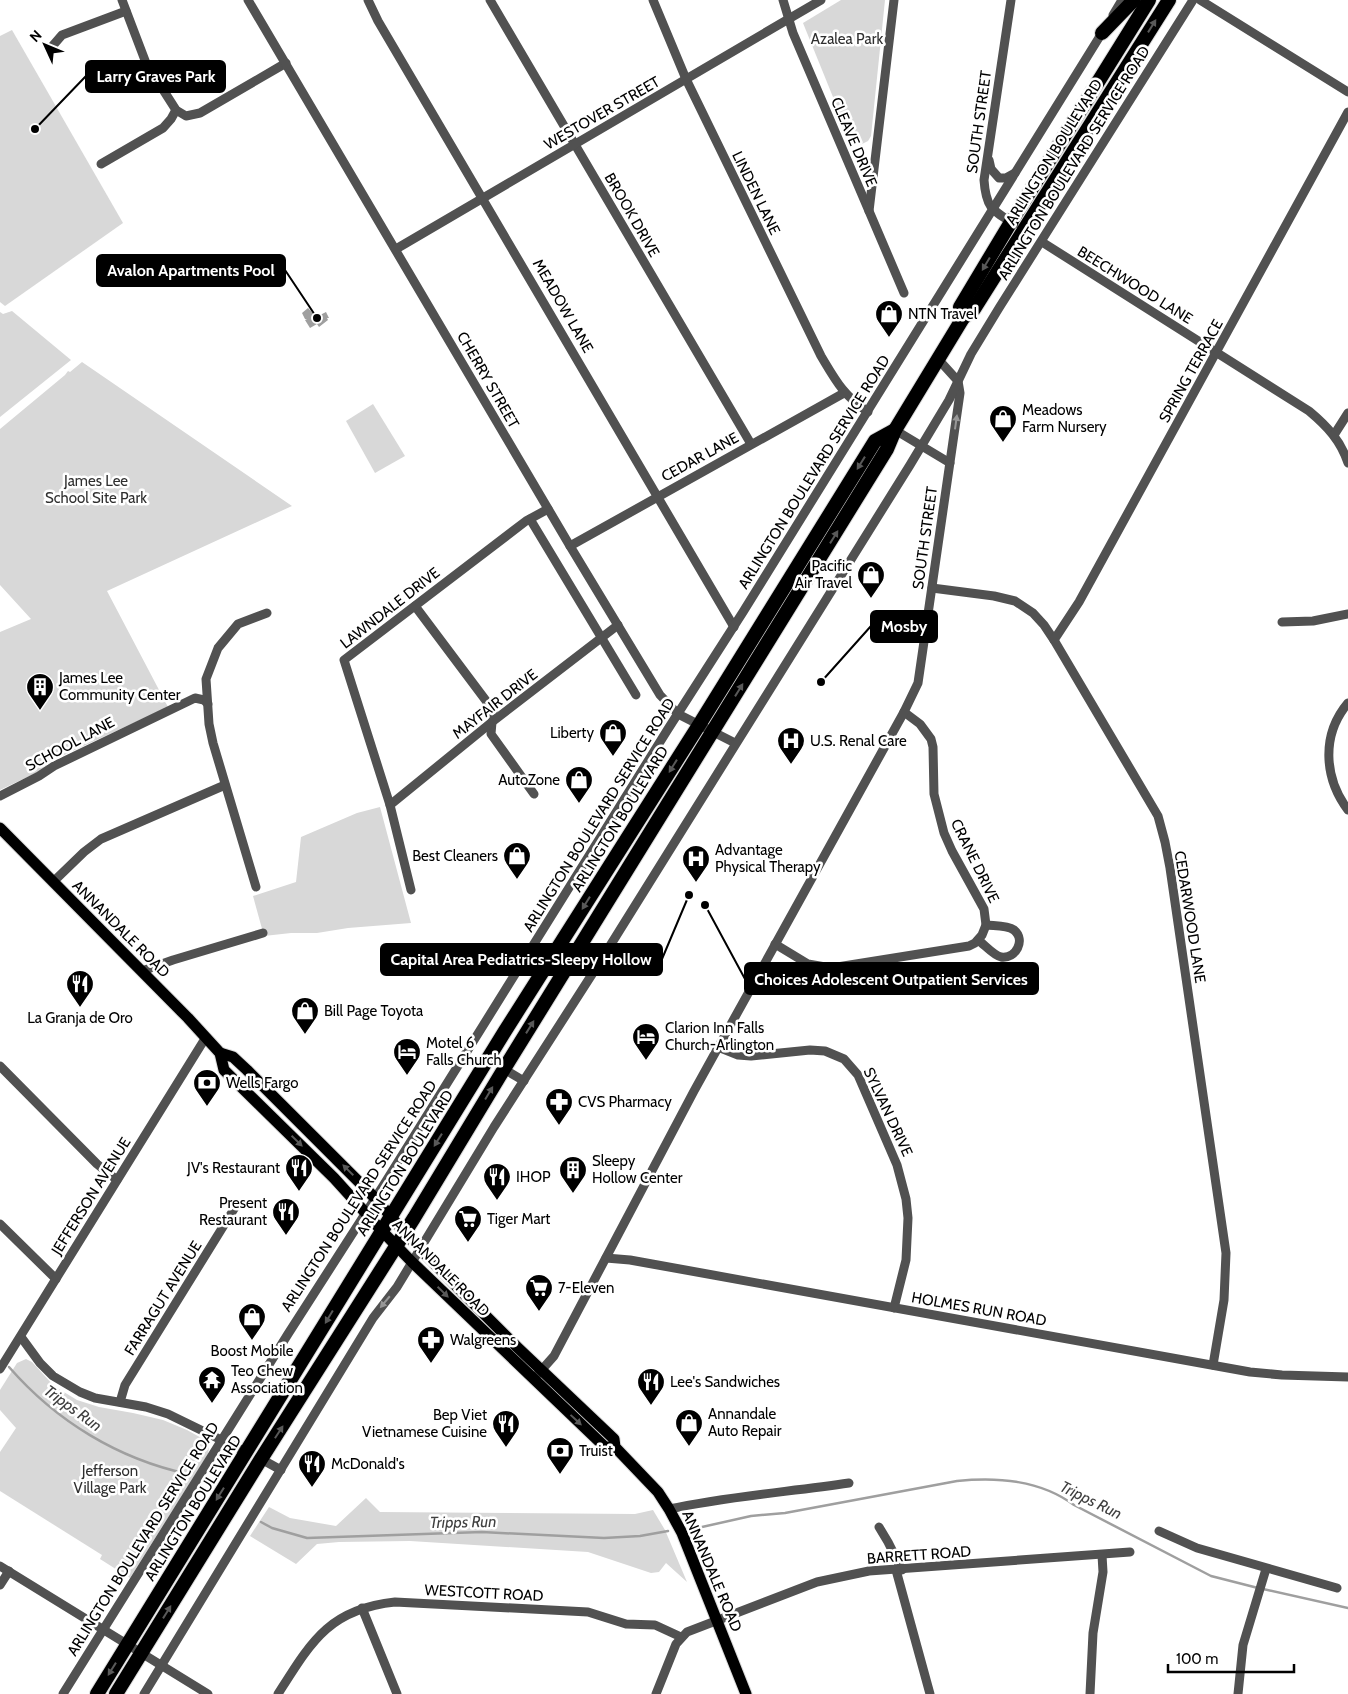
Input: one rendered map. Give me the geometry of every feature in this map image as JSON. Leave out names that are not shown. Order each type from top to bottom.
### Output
[{"type":"highway","points":[[1102,33],[1134,0]]},
{"type":"highway","name":"ARLINGTON BOULEVARD","points":[[963,318],[960,307],[1149,0]]},
{"type":"highway","name":"ARLINGTON BOULEVARD","points":[[116,1694],[888,449],[895,430],[963,318],[974,309],[1168,0]]},
{"type":"highway","name":"ARLINGTON BOULEVARD","points":[[97,1694],[390,1217],[699,725],[874,441],[895,430]]},
{"type":"highway","points":[[258,1434],[256,1444],[261,1459]]},
{"type":"highway","points":[[246,1452],[250,1463],[251,1477]]},
{"type":"main road","name":"ANNANDALE ROAD","points":[[2,835],[53,882],[206,1037],[220,1053],[224,1070],[334,1178],[412,1262],[605,1448],[615,1447]]},
{"type":"main road","name":"ANNANDALE ROAD","points":[[220,1053],[233,1057],[375,1198],[420,1249],[614,1439],[615,1447],[644,1476],[669,1509],[682,1533],[746,1694]]},
{"type":"street","points":[[122,0],[146,63],[176,110],[186,116],[200,113],[286,63]]},
{"type":"street","name":"CHERRY STREET","points":[[248,0],[548,509],[660,694],[678,714],[735,743]]},
{"type":"street","name":"MEADOW LANE","points":[[368,0],[734,627]]},
{"type":"street","name":"BROOK DRIVE","points":[[490,0],[751,444]]},
{"type":"street","name":"LINDEN LANE","points":[[653,0],[686,79],[821,356],[844,392],[853,402],[868,412]]},
{"type":"street","name":"CLEAVE DRIVE","points":[[783,0],[789,19],[904,293]]},
{"type":"street","name":"WESTOVER STREET","points":[[396,249],[822,0]]},
{"type":"street","points":[[869,211],[894,0]]},
{"type":"street","name":"SOUTH STREET","points":[[992,210],[988,201],[984,180],[1011,0]]},
{"type":"street","name":"ARLINGTON BOULEVARD SERVICE ROAD","points":[[63,1694],[734,627],[1122,0]]},
{"type":"street","name":"ARLINGTON BOULEVARD SERVICE ROAD","points":[[144,1694],[373,1318],[397,1287],[922,446],[971,354],[1194,0]]},
{"type":"street","points":[[1200,0],[1348,92]]},
{"type":"street","points":[[49,50],[62,35],[126,11]]},
{"type":"street","points":[[101,164],[163,128],[176,110]]},
{"type":"street","name":"SPRING TERRACE","points":[[1054,640],[1079,602],[1120,524],[1217,353],[1348,112]]},
{"type":"street","points":[[988,152],[991,169],[995,176],[1003,179],[1017,171]]},
{"type":"street","points":[[992,210],[1024,230]]},
{"type":"street","name":"BEECHWOOD LANE","points":[[1042,242],[1309,411],[1334,435],[1348,463]]},
{"type":"street","points":[[938,359],[958,381]]},
{"type":"street","name":"SOUTH STREET","points":[[533,1379],[554,1356],[718,1046],[904,712],[918,683],[960,393],[958,381]]},
{"type":"street","name":"CEDAR LANE","points":[[570,546],[844,392]]},
{"type":"street","points":[[1334,435],[1348,413]]},
{"type":"street","points":[[895,430],[950,463]]},
{"type":"street","name":"LAWNDALE DRIVE","points":[[412,890],[390,805],[344,660],[530,519],[548,509]]},
{"type":"street","points":[[530,519],[636,695]]},
{"type":"street","name":"CEDARWOOD LANE","points":[[932,588],[994,596],[1015,601],[1033,613],[1054,640],[1154,808],[1165,842],[1226,1253],[1225,1294],[1213,1365]]},
{"type":"street","points":[[415,606],[493,710],[491,734],[534,794]]},
{"type":"street","points":[[256,887],[214,743],[206,679],[218,648],[238,624],[267,613]]},
{"type":"street","points":[[1282,622],[1313,620],[1348,614]]},
{"type":"street","name":"MAYFAIR DRIVE","points":[[390,805],[492,722],[618,625]]},
{"type":"street","name":"SCHOOL LANE","points":[[0,796],[54,766],[195,698],[204,700],[208,704]]},
{"type":"street","points":[[1348,703],[1331,732],[1328,754],[1334,786],[1348,810]]},
{"type":"street","name":"CRANE DRIVE","points":[[904,712],[920,724],[931,739],[933,747],[933,786],[938,813],[952,851],[984,909],[986,925],[978,940]]},
{"type":"street","points":[[53,882],[84,852],[101,839],[225,785]]},
{"type":"street","points":[[775,944],[808,964],[831,968],[934,953],[969,946],[978,940],[1002,957],[1013,954],[1017,950],[1019,939],[1013,929],[986,925]]},
{"type":"street","points":[[142,972],[173,960],[263,933]]},
{"type":"street","points":[[527,956],[546,967]]},
{"type":"street","name":"JEFFERSON AVENUE","points":[[0,1369],[206,1037]]},
{"type":"street","name":"SYLVAN DRIVE","points":[[718,1046],[738,1055],[750,1056],[810,1050],[825,1051],[844,1059],[858,1075],[897,1165],[906,1199],[908,1218],[906,1260],[894,1308]]},
{"type":"street","points":[[0,1066],[97,1164],[117,1180]]},
{"type":"street","points":[[504,1069],[524,1081]]},
{"type":"street","name":"FARRAGUT AVENUE","points":[[120,1402],[125,1385],[234,1209]]},
{"type":"street","points":[[0,1224],[56,1279]]},
{"type":"street","name":"HOLMES RUN ROAD","points":[[606,1258],[649,1264],[1213,1365],[1282,1375],[1348,1377]]},
{"type":"street","points":[[21,1336],[40,1363],[65,1384],[95,1398],[146,1407],[168,1414],[246,1452]]},
{"type":"street","points":[[261,1459],[281,1470]]},
{"type":"street","points":[[669,1509],[759,1493],[850,1483]]},
{"type":"street","points":[[878,1527],[888,1542],[899,1570],[930,1694]]},
{"type":"street","points":[[1159,1531],[1197,1548],[1265,1572],[1336,1588]]},
{"type":"street","name":"BARRETT ROAD","points":[[718,1621],[817,1582],[869,1571],[1130,1552]]},
{"type":"street","points":[[1090,1694],[1093,1633],[1103,1572],[1102,1555]]},
{"type":"street","points":[[0,1566],[208,1694]]},
{"type":"street","points":[[0,1585],[9,1571]]},
{"type":"street","points":[[1238,1694],[1243,1645],[1265,1572]]},
{"type":"street","name":"WESTCOTT ROAD","points":[[278,1694],[313,1641],[336,1621],[362,1608],[380,1604],[395,1602],[588,1612],[626,1624],[656,1625],[681,1637]]},
{"type":"street","points":[[362,1608],[397,1694]]},
{"type":"street","points":[[656,1694],[676,1644],[681,1637],[692,1628],[718,1621]]},
{"type":"green space","name":"Azalea Park","points":[[841,0],[885,0],[871,136],[868,141],[860,145],[853,143],[850,139],[803,23]]},
{"type":"green space","points":[[12,30],[123,223],[5,306],[0,302],[0,36]]},
{"type":"green space","points":[[12,311],[71,360],[0,417],[0,312],[3,314]]},
{"type":"green space","name":"James Lee School Site Park","points":[[82,362],[292,506],[107,591],[168,707],[49,762],[40,771],[0,790],[0,632],[31,619],[0,585],[0,429],[68,371],[70,372]]},
{"type":"green space","points":[[373,404],[405,456],[375,473],[346,421]]},
{"type":"green space","points":[[380,807],[411,923],[348,928],[317,933],[264,936],[253,896],[296,882],[301,837],[357,813]]},
{"type":"green space","name":"Jefferson Village Park","points":[[26,1359],[32,1362],[54,1386],[77,1400],[99,1407],[163,1420],[205,1440],[209,1447],[208,1454],[130,1578],[100,1559],[102,1555],[0,1491],[0,1452],[16,1428],[0,1410],[0,1390],[17,1363]]},
{"type":"green space","points":[[366,1498],[380,1512],[635,1514],[653,1510],[665,1530],[687,1582],[666,1563],[659,1572],[651,1573],[588,1552],[410,1541],[317,1544],[296,1564],[250,1536],[269,1507],[290,1518],[336,1526]]},
{"type":"shaded area","points":[[308,308],[314,314],[312,315],[314,318],[326,312],[328,320],[319,327],[317,324],[310,328],[305,320],[307,319],[305,319],[302,313]]},
{"type":"waterway","name":"Tripps Run","points":[[9,1367],[47,1404],[68,1421],[90,1435],[137,1459],[188,1474]]},
{"type":"waterway","name":"Tripps Run","points":[[693,1529],[751,1516],[785,1513],[957,1481],[1003,1480],[1033,1485],[1047,1490],[1211,1576],[1258,1588]]},
{"type":"waterway","name":"Tripps Run","points":[[261,1522],[272,1528],[307,1538],[482,1532],[604,1538],[640,1536],[668,1531]]},
{"type":"waterway","name":"Tripps Run","points":[[1263,1589],[1348,1608]]},
{"type":"place","name":"Larry Graves Park","points":[[35,129]]},
{"type":"place","name":"Avalon Apartments Pool","points":[[317,318]]},
{"type":"place","name":"NTN Travel","points":[[889,338]]},
{"type":"place","name":"Meadows Farm Nursery","points":[[1003,443]]},
{"type":"place","name":"Pacific Air Travel","points":[[871,599]]},
{"type":"place","name":"Mosby","points":[[821,682]]},
{"type":"place","name":"James Lee Community Center","points":[[40,711]]},
{"type":"place","name":"Liberty","points":[[613,757]]},
{"type":"place","name":"U.S. Renal Care","points":[[791,765]]},
{"type":"place","name":"AutoZone","points":[[579,804]]},
{"type":"place","name":"Best Cleaners","points":[[517,880]]},
{"type":"place","name":"Advantage Physical Therapy","points":[[696,883]]},
{"type":"place","name":"Capital Area Pediatrics-Sleepy Hollow","points":[[689,895]]},
{"type":"place","name":"Choices Adolescent Outpatient Services","points":[[705,905]]},
{"type":"place","name":"La Granja de Oro","points":[[80,1008]]},
{"type":"place","name":"Bill Page Toyota","points":[[305,1035]]},
{"type":"place","name":"Clarion Inn Falls Church-Arlington","points":[[646,1061]]},
{"type":"place","name":"Motel 6 Falls Church","points":[[407,1076]]},
{"type":"place","name":"Wells Fargo","points":[[207,1107]]},
{"type":"place","name":"CVS Pharmacy","points":[[559,1126]]},
{"type":"place","name":"JV's Restaurant","points":[[299,1192]]},
{"type":"place","name":"Sleepy Hollow Center","points":[[573,1194]]},
{"type":"place","name":"IHOP","points":[[497,1201]]},
{"type":"place","name":"Present Restaurant","points":[[286,1236]]},
{"type":"place","name":"Tiger Mart","points":[[468,1243]]},
{"type":"place","name":"7-Eleven","points":[[539,1312]]},
{"type":"place","name":"Boost Mobile","points":[[252,1341]]},
{"type":"place","name":"Walgreens","points":[[431,1364]]},
{"type":"place","name":"Teo Chew Association","points":[[212,1404]]},
{"type":"place","name":"Lee's Sandwiches","points":[[651,1406]]},
{"type":"place","name":"Annandale Auto Repair","points":[[689,1447]]},
{"type":"place","name":"Bep Viet Vietnamese Cuisine","points":[[506,1448]]},
{"type":"place","name":"Truist","points":[[560,1475]]},
{"type":"place","name":"McDonald's","points":[[312,1488]]}]
